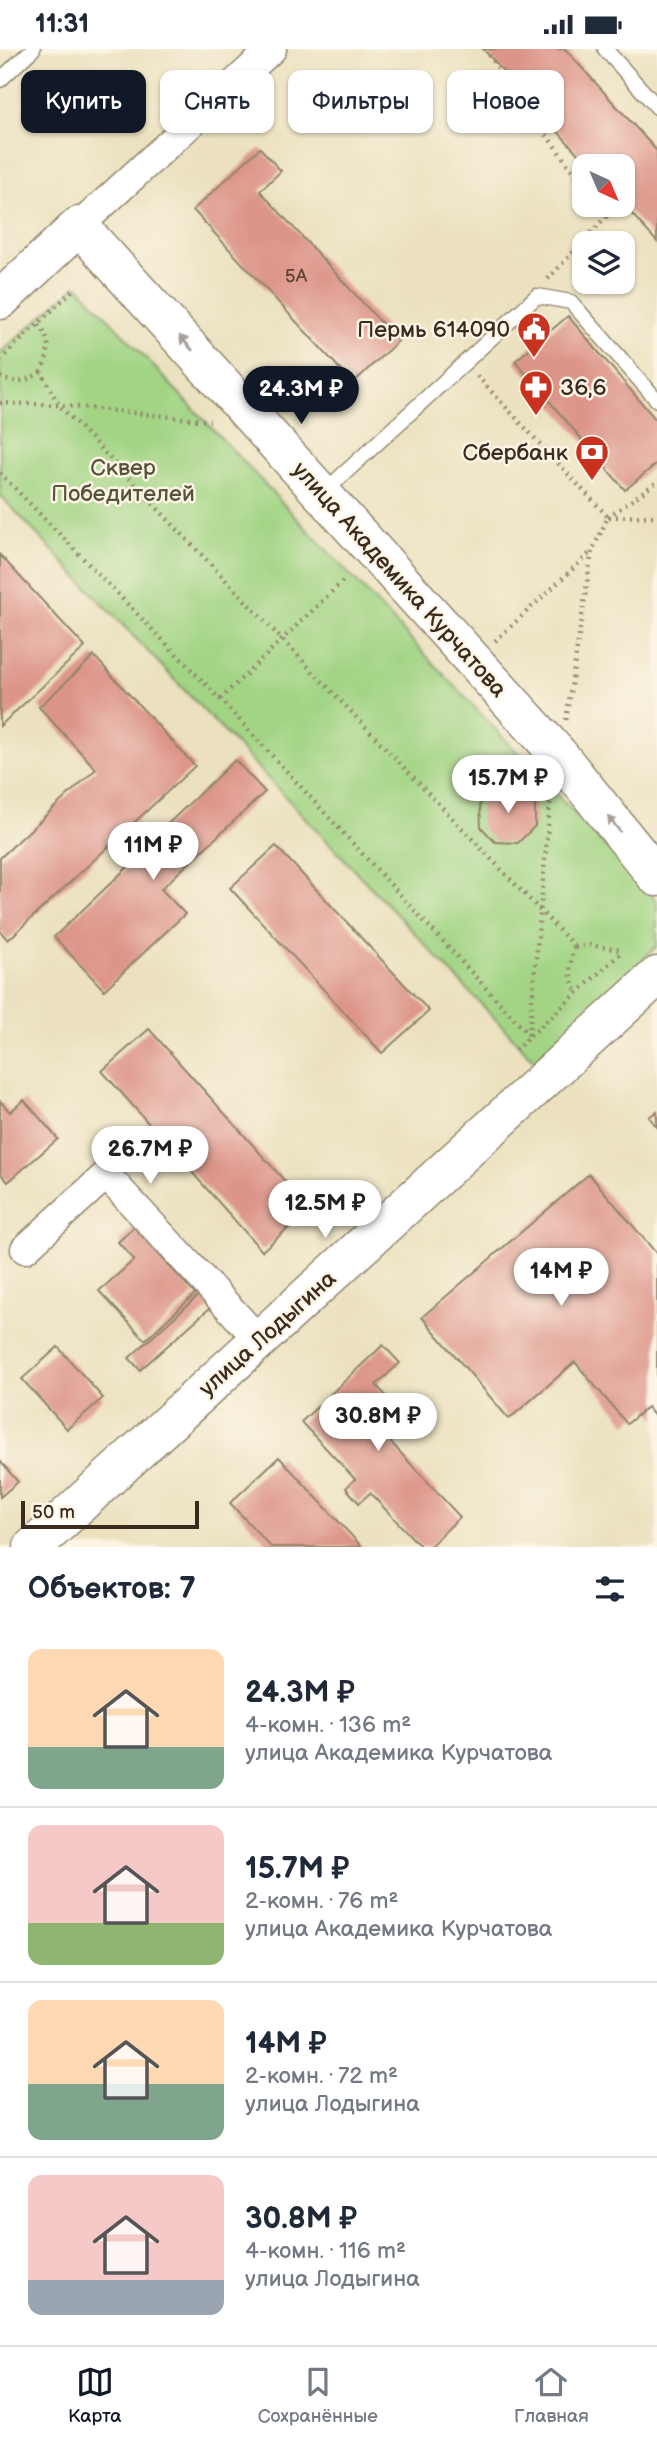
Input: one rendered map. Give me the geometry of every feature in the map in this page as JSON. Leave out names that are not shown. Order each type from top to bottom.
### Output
[{"type":"street","points":[[0,300],[272,49]]},
{"type":"street","name":"улица Академика Курчатова","points":[[79,226],[558,754],[657,877]]},
{"type":"street","name":"улица Лодыгина","points":[[33,1547],[657,977]]},
{"type":"street","points":[[25,1249],[106,1175],[259,1341]]},
{"type":"lane","points":[[0,80],[33,49]]},
{"type":"lane","points":[[605,49],[657,107]]},
{"type":"lane","points":[[322,494],[537,296],[571,302],[657,400]]},
{"type":"path","points":[[489,55],[572,170]]},
{"type":"path","points":[[544,284],[606,217]]},
{"type":"path","points":[[0,360],[74,289]]},
{"type":"path","points":[[0,377],[7,381],[28,381],[41,372],[48,354],[48,335],[38,325]]},
{"type":"path","points":[[465,362],[608,517],[657,516]]},
{"type":"path","points":[[41,372],[59,405],[575,947]]},
{"type":"path","points":[[0,404],[59,405],[210,421]]},
{"type":"path","points":[[0,473],[220,699],[529,1035]]},
{"type":"path","points":[[564,731],[592,551],[608,517],[657,482]]},
{"type":"path","points":[[491,644],[592,551]]},
{"type":"path","points":[[220,699],[343,581]]},
{"type":"path","points":[[529,1035],[552,782]]},
{"type":"path","points":[[515,1050],[623,951],[588,945],[575,947]]},
{"type":"path","points":[[575,947],[570,962],[570,979],[577,992]]},
{"type":"green space","name":"Сквер Победителей","points":[[77,285],[657,901],[657,946],[535,1061],[0,495],[0,353]]},
{"type":"building","points":[[483,49],[565,49],[657,151],[657,242],[635,217],[635,154],[578,154],[559,133],[564,133],[564,70],[502,70]]},
{"type":"building","points":[[260,148],[281,171],[260,191],[398,341],[353,383],[193,210]]},
{"type":"building","points":[[568,316],[657,421],[657,463],[625,490],[515,361]]},
{"type":"building","points":[[0,555],[85,647],[0,726]]},
{"type":"building","points":[[94,656],[195,766],[8,940],[0,931],[0,858],[96,769],[39,707]]},
{"type":"building","points":[[235,760],[265,792],[161,889],[185,914],[104,990],[54,937]]},
{"type":"building","points":[[498,787],[521,789],[535,803],[535,826],[518,843],[495,842],[481,827],[480,804]]},
{"type":"building","points":[[276,846],[429,1011],[382,1053],[230,888]]},
{"type":"building","points":[[149,1029],[310,1209],[262,1251],[102,1071]]},
{"type":"building","points":[[24,1100],[58,1139],[8,1182],[0,1173],[0,1101],[10,1112]]},
{"type":"building","points":[[657,1111],[657,1127],[649,1117]]},
{"type":"building","points":[[589,1174],[657,1254],[657,1419],[647,1407],[627,1424],[575,1362],[509,1419],[422,1317]]},
{"type":"building","points":[[134,1227],[195,1294],[145,1340],[99,1291],[134,1260],[118,1242]]},
{"type":"building","points":[[200,1294],[211,1307],[140,1370],[129,1358]]},
{"type":"building","points":[[383,1345],[400,1363],[376,1385],[393,1403],[372,1422],[460,1517],[429,1547],[421,1547],[370,1493],[359,1503],[346,1488],[355,1479],[301,1422]]},
{"type":"building","points":[[58,1347],[103,1398],[67,1429],[22,1379]]},
{"type":"building","points":[[279,1457],[362,1547],[271,1547],[230,1503]]},
{"type":"building","points":[[0,1461],[18,1482],[0,1497]]},
{"type":"place","name":"Пермь 614090","points":[[534,359]]},
{"type":"place","name":"36,6","points":[[536,417]]},
{"type":"place","name":"Сбербанк","points":[[592,482]]}]
